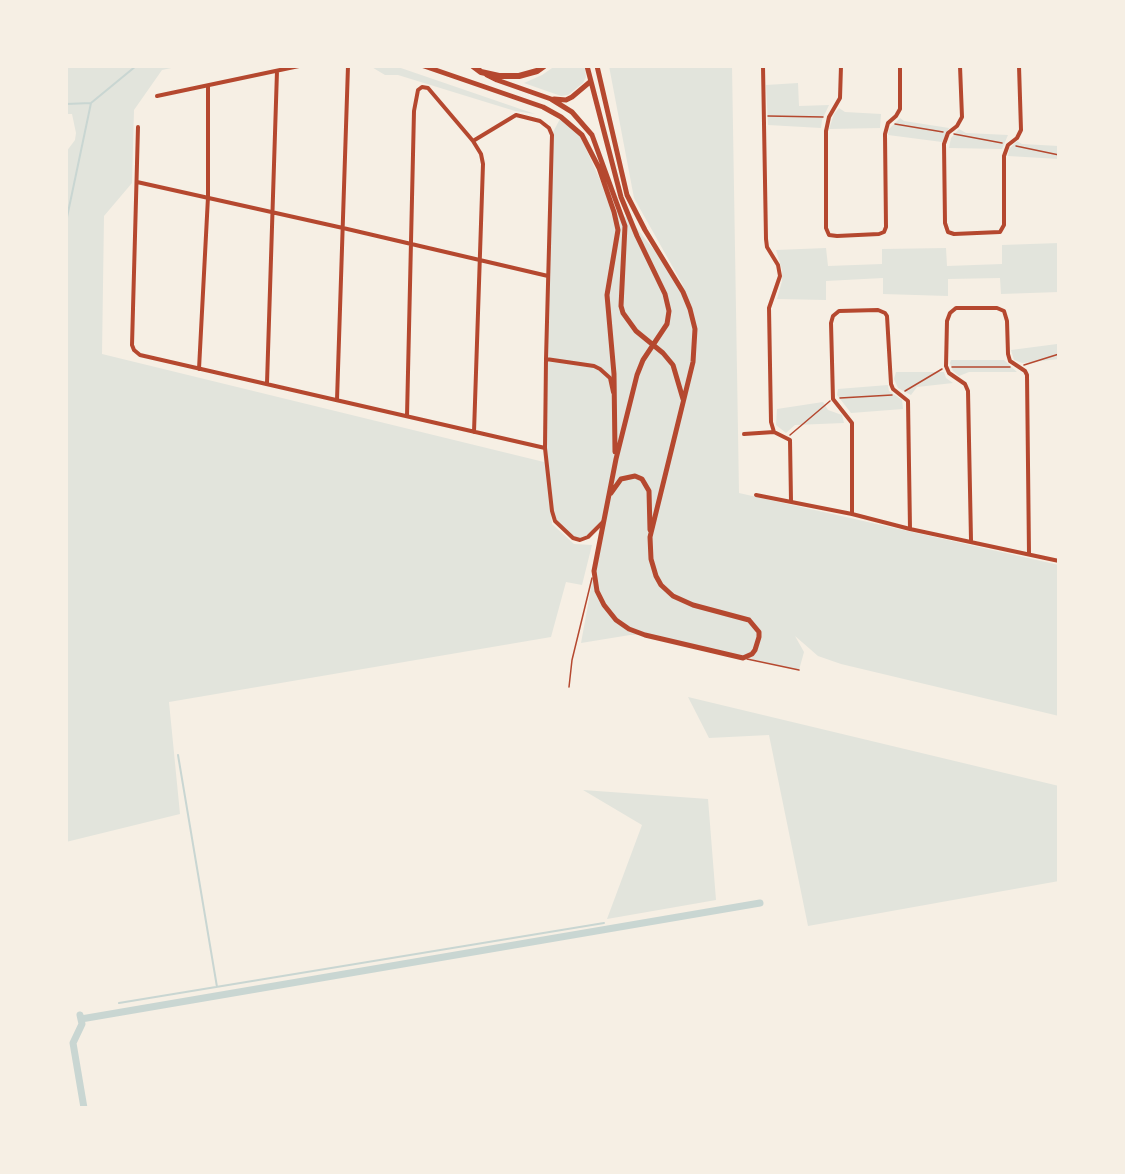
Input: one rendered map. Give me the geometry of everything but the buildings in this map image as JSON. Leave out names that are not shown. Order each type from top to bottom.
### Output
[{"type":"highway","points":[[473,66],[481,72],[499,76],[519,76],[537,71],[544,66]]},
{"type":"main road","points":[[424,66],[543,107],[561,117],[582,135],[599,168],[618,230],[607,295],[615,401],[616,459]]},
{"type":"main road","points":[[587,66],[621,197],[665,294],[669,311],[667,324],[643,360],[637,375],[603,521],[594,571],[597,591],[616,621],[629,629],[743,658],[752,654],[758,644],[759,632],[749,620],[693,605],[673,596],[661,585],[651,559],[647,484],[635,476],[621,479],[610,494]]},
{"type":"main road","points":[[597,66],[629,201],[683,292],[695,329],[695,345],[683,401],[650,537]]},
{"type":"main road","points":[[481,72],[551,99],[572,112],[592,135],[625,226],[621,306],[623,313],[636,331],[663,353],[673,365],[683,401]]},
{"type":"main road","points":[[551,99],[566,100],[591,81]]},
{"type":"street","points":[[157,96],[299,66]]},
{"type":"street","points":[[337,400],[348,66]]},
{"type":"street","points":[[763,66],[766,239],[767,247],[778,265],[780,276],[770,302],[768,315],[771,422],[774,432]]},
{"type":"street","points":[[841,66],[840,98],[829,117],[826,131],[826,228],[829,235],[837,236],[879,234],[884,232],[886,227],[885,134],[888,123],[900,109],[900,66]]},
{"type":"street","points":[[960,66],[962,117],[957,126],[948,133],[944,144],[945,223],[948,232],[954,234],[1000,232],[1004,225],[1004,156],[1008,145],[1017,138],[1021,130],[1019,66]]},
{"type":"street","points":[[267,383],[277,71]]},
{"type":"street","points":[[199,369],[208,197],[208,86]]},
{"type":"street","points":[[407,416],[414,111],[418,90],[422,87],[428,88],[473,141],[481,154],[483,164],[474,432]]},
{"type":"street","points":[[473,141],[516,115],[540,121],[549,128],[552,135],[545,448],[552,512],[555,521],[573,538],[580,540],[588,537],[603,521]]},
{"type":"street","points":[[138,126],[132,345],[140,355],[545,448]]},
{"type":"street","points":[[137,182],[548,276]]},
{"type":"street","points":[[971,540],[968,391],[965,384],[949,373],[946,366],[947,321],[950,313],[956,308],[997,308],[1004,311],[1007,321],[1008,354],[1011,361],[1025,372],[1027,378],[1029,554]]},
{"type":"street","points":[[852,514],[852,423],[833,399],[831,323],[833,316],[839,311],[878,310],[887,316],[891,384],[908,401],[910,529]]},
{"type":"street","points":[[546,359],[594,366],[600,369],[609,378],[615,401]]},
{"type":"street","points":[[744,434],[774,432],[790,440],[791,501]]},
{"type":"street","points":[[756,495],[852,514],[1059,561]]},
{"type":"lane","points":[[569,687],[572,660],[594,571]]},
{"type":"lane","points":[[743,658],[799,670]]},
{"type":"path","points":[[764,116],[829,117]]},
{"type":"path","points":[[888,123],[1059,154]]},
{"type":"path","points":[[787,437],[833,399],[899,394],[946,366],[1018,367],[1059,354]]},
{"type":"shaded area","points":[[66,66],[181,66],[162,70],[134,110],[132,183],[104,216],[102,354],[544,462],[552,134],[561,117],[579,133],[613,209],[630,220],[684,287],[634,198],[609,66],[732,66],[739,493],[1059,565],[1059,716],[841,664],[818,656],[795,636],[804,652],[799,670],[645,635],[630,635],[581,643],[603,522],[588,537],[580,540],[573,538],[555,521],[551,512],[552,524],[574,544],[592,545],[582,585],[566,582],[551,637],[169,702],[180,814],[66,842],[66,152],[75,140],[76,133],[72,114],[66,114]]},
{"type":"shaded area","points":[[370,66],[395,66],[535,114],[515,111],[398,75],[385,75]]},
{"type":"shaded area","points":[[555,66],[585,66],[586,77],[583,83],[568,95],[561,96],[524,83],[542,75]]},
{"type":"shaded area","points":[[798,83],[799,106],[829,105],[821,128],[768,125],[766,85]]},
{"type":"shaded area","points":[[839,108],[845,112],[881,114],[880,128],[829,129],[834,114]]},
{"type":"shaded area","points":[[900,118],[904,121],[949,128],[942,142],[888,135],[889,129]]},
{"type":"shaded area","points":[[959,129],[966,133],[1008,135],[1002,149],[949,148],[951,138]]},
{"type":"shaded area","points":[[1017,141],[1022,144],[1059,146],[1059,159],[1008,156],[1009,149]]},
{"type":"shaded area","points":[[1059,243],[1059,292],[1001,294],[1000,278],[948,279],[948,296],[883,294],[883,278],[826,281],[826,300],[777,299],[782,281],[782,270],[776,250],[826,248],[828,266],[882,264],[882,249],[946,248],[947,266],[1002,264],[1002,245]]},
{"type":"shaded area","points":[[1057,344],[1059,359],[1022,363],[1014,360],[1011,350]]},
{"type":"shaded area","points":[[951,360],[1004,360],[1017,372],[969,372],[959,376],[953,371]]},
{"type":"shaded area","points":[[896,372],[944,372],[946,378],[953,383],[917,387],[911,395],[898,388],[894,379]]},
{"type":"shaded area","points":[[888,385],[889,391],[902,400],[903,409],[851,413],[837,395],[838,389]]},
{"type":"shaded area","points":[[823,402],[828,410],[842,415],[844,423],[795,425],[786,433],[776,425],[777,409]]},
{"type":"shaded area","points":[[688,697],[1059,786],[1059,881],[808,926],[769,735],[709,738]]},
{"type":"shaded area","points":[[583,790],[708,799],[716,900],[607,919],[642,825]]},
{"type":"waterway","points":[[66,104],[91,103],[136,66]]},
{"type":"waterway","points":[[66,222],[91,103]]},
{"type":"waterway","points":[[178,755],[217,987]]},
{"type":"waterway","points":[[81,1019],[760,903]]},
{"type":"waterway","points":[[119,1003],[604,923]]},
{"type":"waterway","points":[[80,1015],[82,1024],[73,1043],[84,1108]]}]
